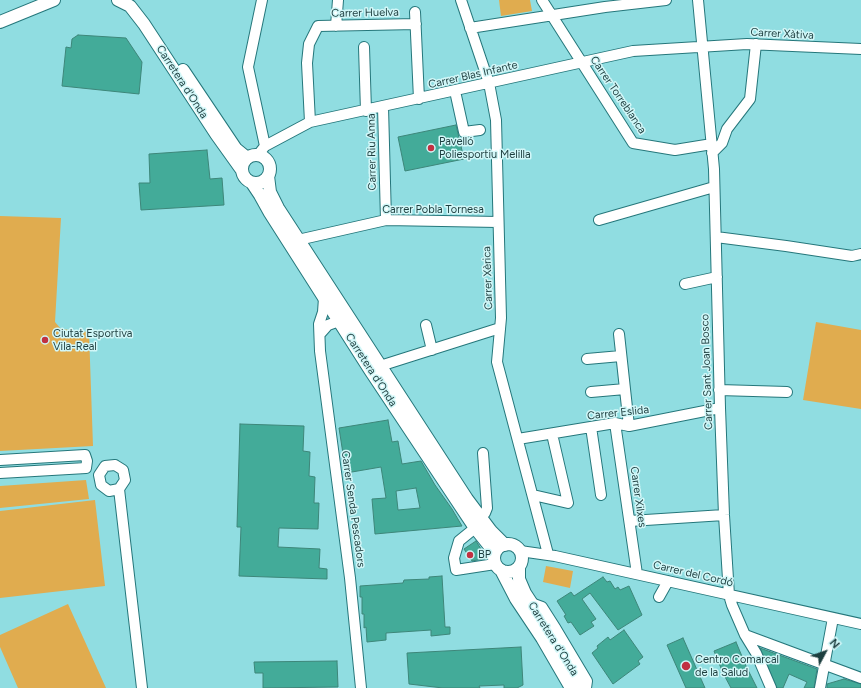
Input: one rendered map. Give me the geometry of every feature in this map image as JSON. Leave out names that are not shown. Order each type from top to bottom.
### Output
[{"type":"main road","points":[[0,22],[54,0]]},
{"type":"main road","name":"Carretera d'Onda","points":[[118,0],[130,6],[144,24],[216,134],[241,169]]},
{"type":"main road","name":"Carretera d'Onda","points":[[134,0],[191,81],[236,149],[257,153]]},
{"type":"main road","points":[[257,153],[266,159],[270,172],[265,180],[257,184],[247,180],[241,169],[244,161],[257,153]]},
{"type":"main road","name":"Carretera d'Onda","points":[[268,176],[270,192],[278,208],[478,522],[516,599],[542,638],[571,688]]},
{"type":"main road","name":"Carretera d'Onda","points":[[252,183],[324,298],[434,466],[478,522],[491,531],[505,544]]},
{"type":"main road","points":[[505,544],[514,545],[520,551],[522,555],[521,564],[519,568],[511,572],[506,572],[497,562],[498,549],[505,544]]},
{"type":"main road","name":"Carretera d'Onda","points":[[519,568],[518,579],[525,593],[583,688]]},
{"type":"street","points":[[257,153],[248,68],[262,0]]},
{"type":"street","points":[[336,26],[338,0]]},
{"type":"street","name":"Carrer Xèrica","points":[[461,0],[489,83],[496,120],[501,318],[497,362],[548,554]]},
{"type":"street","name":"Carrer Torreblanca","points":[[542,0],[633,143],[675,150],[712,148]]},
{"type":"street","points":[[470,28],[605,7],[666,0]]},
{"type":"street","name":"Carrer Sant Joan Bosco","points":[[698,0],[712,148],[716,237],[719,390],[729,594],[732,605],[745,635],[756,653],[770,688]]},
{"type":"street","points":[[415,12],[419,99]]},
{"type":"street","name":"Carrer Huelva","points":[[310,122],[307,63],[309,44],[318,26],[416,24]]},
{"type":"street","points":[[712,148],[722,143],[727,129],[750,99],[756,44]]},
{"type":"street","name":"Carrer Xàtiva","points":[[702,46],[756,44],[861,49]]},
{"type":"street","name":"Carrer Blas Infante","points":[[257,153],[310,122],[366,111],[633,51],[702,46]]},
{"type":"street","points":[[364,47],[366,111]]},
{"type":"street","points":[[455,91],[464,132],[480,130]]},
{"type":"street","name":"Carrer Riu Anna","points":[[383,107],[386,220]]},
{"type":"street","points":[[599,220],[714,187]]},
{"type":"street","name":"Carrer Pobla Tornesa","points":[[298,240],[386,220],[498,222]]},
{"type":"street","points":[[716,237],[852,256],[861,254]]},
{"type":"street","points":[[686,284],[717,277]]},
{"type":"street","name":"Carrer Senda Pescadors","points":[[324,298],[323,312],[319,324],[320,351],[350,578],[361,688]]},
{"type":"street","points":[[320,334],[328,324],[339,320]]},
{"type":"street","points":[[426,325],[432,350]]},
{"type":"street","points":[[380,366],[500,328]]},
{"type":"street","points":[[619,334],[629,426]]},
{"type":"street","points":[[587,359],[621,356]]},
{"type":"street","points":[[591,392],[625,389]]},
{"type":"street","points":[[719,390],[787,392]]},
{"type":"street","name":"Carrer Eslida","points":[[518,439],[615,423],[629,426],[720,408]]},
{"type":"street","name":"Carrer Xilxes","points":[[615,423],[637,574]]},
{"type":"street","points":[[591,427],[601,494]]},
{"type":"street","points":[[533,495],[568,503],[552,434]]},
{"type":"street","points":[[483,453],[487,508],[478,522],[458,542],[454,558],[456,570],[497,562]]},
{"type":"street","points":[[0,460],[85,455],[87,461],[86,468],[0,473]]},
{"type":"street","points":[[87,461],[105,466],[115,464],[123,470],[125,480],[119,489],[142,688]]},
{"type":"street","points":[[105,466],[99,475],[101,485],[109,491],[119,489]]},
{"type":"street","points":[[630,521],[724,515]]},
{"type":"street","name":"Carrer del Cordó","points":[[520,551],[548,554],[861,624]]},
{"type":"street","points":[[659,597],[668,581]]},
{"type":"street","points":[[531,603],[542,607],[587,681],[586,688]]},
{"type":"street","points":[[820,688],[833,618]]},
{"type":"street","points":[[745,635],[861,678]]},
{"type":"shaded area","points":[[499,0],[530,0],[532,11],[501,16]]},
{"type":"shaded area","name":"Ciutat Esportiva Vila-Real","points":[[0,216],[61,218],[55,322],[61,329],[89,332],[93,446],[0,451]]},
{"type":"shaded area","points":[[816,322],[861,330],[861,409],[803,400]]},
{"type":"shaded area","points":[[86,480],[89,499],[0,508],[0,486]]},
{"type":"shaded area","points":[[95,500],[105,586],[0,598],[0,511]]},
{"type":"shaded area","points":[[546,566],[573,571],[570,588],[543,582]]},
{"type":"shaded area","points":[[68,604],[106,688],[18,688],[0,647],[0,635]]},
{"type":"building","points":[[78,35],[126,38],[142,62],[139,94],[62,86],[66,47],[71,48],[72,39]]},
{"type":"building","name":"Pavelló Poliesportiu Melilla","points":[[456,125],[464,159],[405,171],[398,137]]},
{"type":"building","points":[[207,150],[210,179],[222,178],[224,205],[141,210],[139,183],[150,183],[149,154]]},
{"type":"building","points":[[388,420],[392,442],[398,441],[402,464],[421,461],[462,526],[375,534],[372,499],[386,498],[381,467],[346,473],[339,428]],"holes":[[[416,488],[420,508],[398,510],[396,491]]]},
{"type":"building","points":[[240,424],[304,426],[303,451],[310,452],[309,476],[315,477],[314,503],[319,503],[318,529],[279,528],[278,547],[320,549],[319,568],[327,569],[327,579],[239,576],[241,527],[237,527]]},
{"type":"building","points":[[476,541],[486,557],[472,561],[464,549]]},
{"type":"building","points":[[442,576],[445,627],[450,627],[450,634],[431,636],[431,630],[386,633],[386,640],[367,642],[366,627],[364,628],[364,614],[362,614],[362,597],[360,597],[360,586],[403,583],[404,580],[429,579],[429,577]]},
{"type":"building","points":[[603,577],[607,582],[610,581],[615,589],[618,587],[620,590],[629,586],[642,615],[618,630],[590,593],[582,599],[596,619],[591,622],[594,626],[580,635],[571,622],[568,623],[564,616],[566,615],[557,601],[571,592],[574,596]]},
{"type":"building","points":[[624,630],[643,657],[638,661],[640,664],[613,684],[592,653],[598,648],[597,646],[608,637],[610,640]]},
{"type":"building","name":"Centro Comarcal de la Salud","points":[[683,638],[705,688],[686,688],[667,645]]},
{"type":"building","points":[[736,642],[757,688],[731,688],[723,673],[714,651]]},
{"type":"building","points":[[521,647],[523,685],[517,688],[504,688],[504,685],[479,686],[480,688],[443,688],[409,684],[407,653]]},
{"type":"building","points":[[760,648],[817,669],[814,688],[804,688],[807,682],[789,674],[783,688],[777,688]]},
{"type":"building","points":[[337,661],[338,687],[263,688],[263,673],[255,673],[254,662]]},
{"type":"building","points":[[844,679],[861,684],[861,688],[827,688],[827,684]]},
{"type":"place","name":"Pavelló Poliesportiu Melilla","points":[[431,148]]},
{"type":"place","name":"Ciutat Esportiva Vila-Real","points":[[45,340]]},
{"type":"place","name":"BP","points":[[470,555]]},
{"type":"place","name":"Centro Comarcal de la Salud","points":[[686,666]]}]
